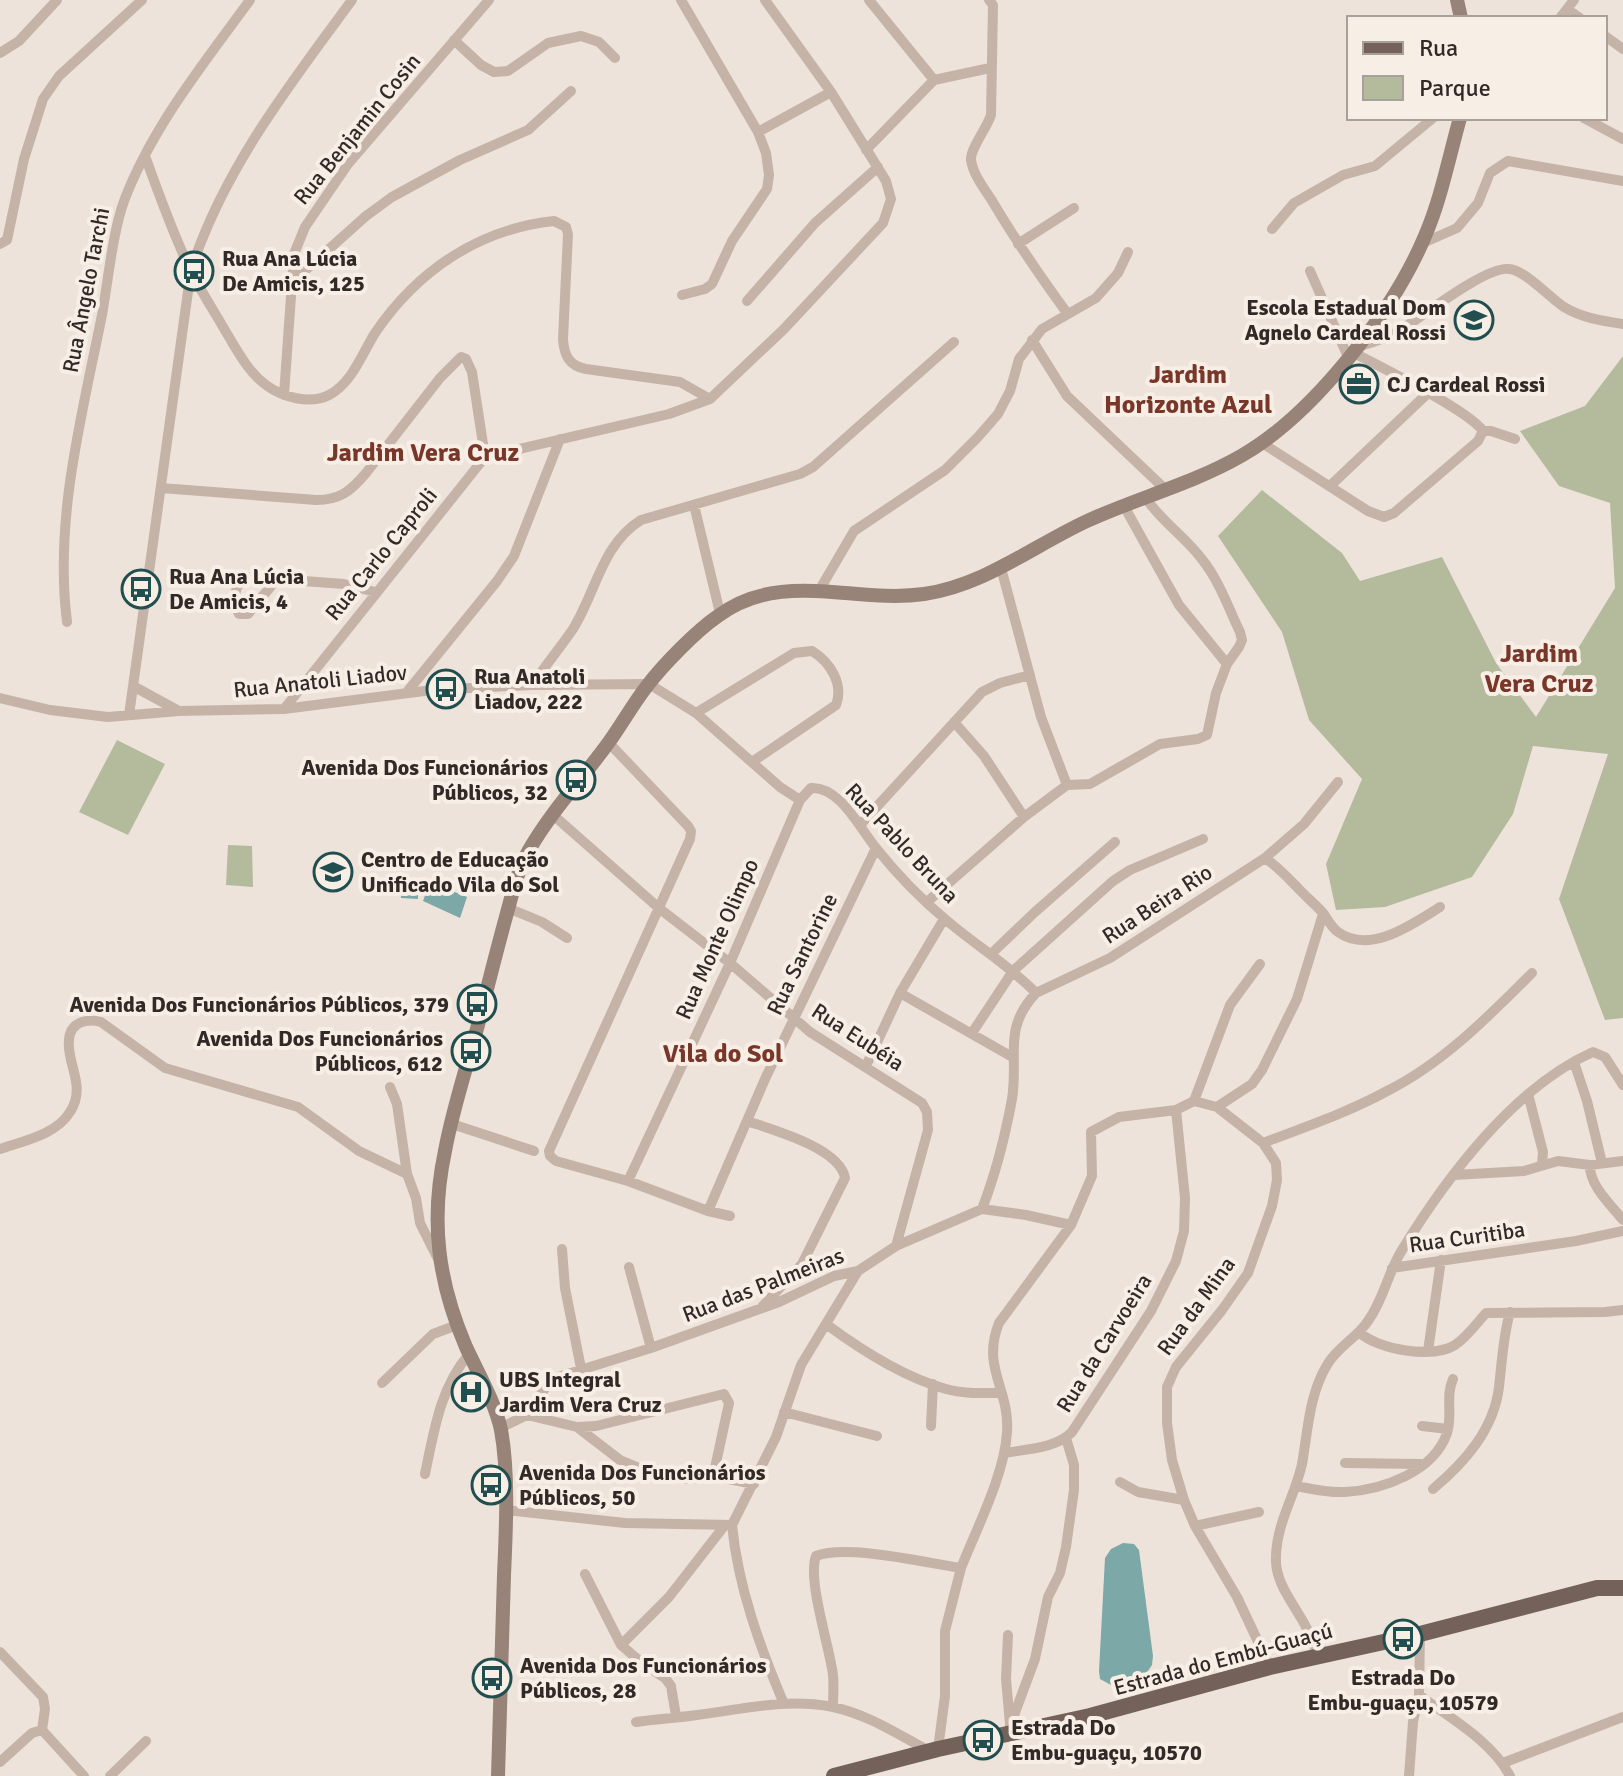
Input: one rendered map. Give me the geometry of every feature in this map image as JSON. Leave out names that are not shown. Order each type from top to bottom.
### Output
[{"type":"main road","name":"Estrada do Embú-Guaçú","points":[[834,1776],[1011,1730],[1090,1716],[1270,1667],[1420,1634],[1597,1588],[1623,1588]]},
{"type":"street","points":[[0,53],[19,41],[57,0]]},
{"type":"street","points":[[0,244],[7,240],[24,159],[43,99],[59,76],[142,0]]},
{"type":"street","name":"Rua Ângelo Tarchi","points":[[67,622],[62,584],[64,536],[74,457],[123,203],[145,156],[177,101],[250,0]]},
{"type":"street","points":[[129,715],[191,270],[215,209],[240,161],[352,0]]},
{"type":"street","name":"Rua Benjamin Cosin","points":[[284,395],[291,283],[298,241],[318,205],[348,164],[489,0]]},
{"type":"street","points":[[681,0],[758,132],[769,175],[767,189],[732,241],[712,284],[682,295]]},
{"type":"street","points":[[161,488],[316,500],[340,497],[355,487],[440,378],[461,357],[466,359],[472,372],[485,457],[669,414],[710,399],[784,329],[883,223],[891,199],[878,167],[831,92],[765,0]]},
{"type":"street","points":[[869,0],[934,80]]},
{"type":"street","points":[[994,2],[991,115],[986,131],[972,151],[971,161],[976,175],[1018,244],[1067,313]]},
{"type":"street","points":[[454,40],[481,65],[494,72],[508,71],[548,43],[581,36],[599,42],[615,58]]},
{"type":"street","points":[[866,150],[934,80],[990,68]]},
{"type":"street","points":[[291,283],[392,197],[460,160],[528,130],[571,91]]},
{"type":"street","points":[[758,132],[831,92]]},
{"type":"street","points":[[1272,229],[1294,203],[1343,175],[1375,166],[1431,120]]},
{"type":"street","points":[[439,1261],[437,1228],[441,1177],[452,1124],[522,863],[552,814],[609,743],[649,684],[720,613],[762,595],[820,589],[887,597],[952,588],[1001,568],[1057,536],[1223,465],[1262,443],[1321,388],[1352,352],[1397,290],[1423,243],[1459,120]]},
{"type":"street","points":[[1588,120],[1623,139]]},
{"type":"street","points":[[145,156],[191,270],[251,371],[265,385],[284,395],[316,399],[340,387],[392,310],[462,248],[492,234],[554,221],[566,227],[568,234],[563,339],[564,351],[570,362],[586,369],[680,382],[710,399]]},
{"type":"street","points":[[1423,243],[1457,228],[1478,203],[1490,173],[1508,161],[1623,181]]},
{"type":"street","points":[[747,301],[815,223],[878,167]]},
{"type":"street","points":[[1018,244],[1074,208]]},
{"type":"street","points":[[820,589],[854,531],[945,470],[998,414],[1010,391],[1019,359],[1032,340],[1042,329],[1096,298],[1108,286],[1128,252]]},
{"type":"street","points":[[1352,352],[1397,332],[1484,275],[1509,269],[1522,274],[1567,309],[1582,316],[1623,324]]},
{"type":"street","points":[[1310,271],[1352,352],[1428,393],[1476,423],[1483,431],[1515,439]]},
{"type":"street","points":[[1032,340],[1067,396],[1166,490]]},
{"type":"street","points":[[532,685],[572,629],[619,535],[641,520],[800,474],[813,467],[954,342]]},
{"type":"street","points":[[1330,486],[1428,393]]},
{"type":"street","points":[[1262,443],[1368,511],[1384,517],[1394,513],[1478,441],[1483,431]]},
{"type":"street","points":[[407,692],[514,556],[560,439]]},
{"type":"street","name":"Rua Carlo Caproli","points":[[284,709],[485,457]]},
{"type":"street","points":[[927,902],[1024,817],[1067,785],[1090,784],[1160,744],[1198,739],[1207,735],[1211,728],[1216,693],[1227,664],[1242,640],[1240,632],[1219,586],[1202,560],[1154,512],[1145,497]]},
{"type":"street","points":[[694,505],[720,613]]},
{"type":"street","points":[[1124,506],[1179,605],[1227,664]]},
{"type":"street","points":[[1001,568],[1041,717],[1067,785]]},
{"type":"street","points":[[276,580],[248,614],[239,614],[235,598],[241,581],[249,577],[344,584],[375,592]]},
{"type":"street","points":[[696,713],[794,653],[812,651],[821,656],[838,683],[840,695],[836,705],[752,762]]},
{"type":"street","points":[[860,825],[989,687],[1030,675]]},
{"type":"street","points":[[649,684],[696,713],[800,800]]},
{"type":"street","name":"Rua Anatoli Liadov","points":[[133,686],[179,711],[284,709],[407,692],[532,685],[649,684]]},
{"type":"street","points":[[0,698],[50,710],[108,717],[179,711]]},
{"type":"street","points":[[954,722],[984,756],[1024,817]]},
{"type":"street","points":[[609,743],[688,826],[690,839],[549,1151],[550,1156],[556,1161],[628,1181],[708,1211],[730,1216]]},
{"type":"street","name":"Rua Beira Rio","points":[[1036,993],[1110,958],[1265,858],[1304,824],[1338,782]]},
{"type":"street","name":"Rua Pablo Bruna","points":[[800,800],[811,788],[818,787],[839,801],[876,848],[944,919],[1013,971],[1036,993]]},
{"type":"street","name":"Rua Monte Olimpo","points":[[628,1181],[730,963],[800,800]]},
{"type":"street","name":"Rua Eubéia","points":[[552,814],[793,1019],[826,1044],[922,1103],[927,1112],[928,1130],[896,1246]]},
{"type":"street","points":[[972,1033],[1013,971],[1113,881],[1130,870],[1203,839]]},
{"type":"street","points":[[991,954],[1115,842]]},
{"type":"street","name":"Rua Santorine","points":[[708,1211],[793,1019],[876,848]]},
{"type":"street","points":[[1265,858],[1323,914],[1338,933],[1348,938],[1371,940],[1411,926],[1440,907]]},
{"type":"street","points":[[508,908],[542,922],[567,938]]},
{"type":"street","points":[[1217,1107],[1252,1084],[1262,1070],[1297,999],[1323,914]]},
{"type":"street","points":[[866,1066],[900,993],[944,919]]},
{"type":"street","points":[[1194,1101],[1230,1005],[1260,964]]},
{"type":"street","points":[[636,1722],[694,1716],[759,1704],[833,1707],[859,1715],[933,1750],[945,1696],[945,1631],[961,1568],[1005,1453],[1007,1412],[991,1356],[999,1323],[1071,1225],[1092,1176],[1091,1132],[1119,1117],[1176,1110],[1194,1101],[1217,1107],[1263,1143],[1325,1119],[1407,1079],[1484,1021],[1532,973]]},
{"type":"street","points":[[900,993],[1014,1058]]},
{"type":"street","points":[[1036,993],[1016,1024],[1015,1071],[1003,1145],[982,1209],[1071,1225]]},
{"type":"street","points":[[0,1149],[40,1136],[56,1127],[70,1113],[76,1097],[76,1075],[68,1041],[77,1025],[93,1020],[101,1022],[165,1068],[298,1107],[359,1151],[407,1174]]},
{"type":"street","points":[[1602,1163],[1574,1062],[1593,1052],[1601,1053],[1623,1085]]},
{"type":"street","name":"Rua Curitiba","points":[[1392,1268],[1454,1175],[1500,1120],[1528,1094],[1574,1062]]},
{"type":"street","points":[[390,1087],[397,1104],[407,1174],[416,1198],[420,1223],[439,1261],[457,1325],[500,1428],[506,1510],[498,1776]]},
{"type":"street","points":[[1528,1094],[1543,1152],[1542,1164]]},
{"type":"street","name":"Rua da Carvoeira","points":[[1005,1453],[1066,1438],[1098,1395],[1151,1311],[1176,1261],[1184,1231],[1185,1198],[1176,1110]]},
{"type":"street","points":[[747,1121],[784,1133],[819,1150],[844,1170],[845,1178],[802,1264],[761,1309]]},
{"type":"street","points":[[452,1124],[534,1151]]},
{"type":"street","name":"Rua da Mina","points":[[1263,1143],[1276,1163],[1277,1180],[1262,1239],[1248,1273],[1176,1367],[1167,1387],[1167,1423],[1172,1460],[1184,1500],[1195,1526],[1237,1597],[1270,1667]]},
{"type":"street","points":[[1454,1175],[1524,1171],[1542,1164],[1565,1161],[1590,1165],[1623,1161]]},
{"type":"street","points":[[1590,1165],[1590,1176],[1623,1220]]},
{"type":"street","name":"Rua das Palmeiras","points":[[527,1415],[550,1381],[761,1309],[834,1276],[858,1271],[896,1246],[982,1209]]},
{"type":"street","name":"Rua Curitiba","points":[[1392,1268],[1576,1241],[1623,1231]]},
{"type":"street","points":[[562,1249],[565,1288],[581,1368]]},
{"type":"street","points":[[1428,1351],[1441,1260]]},
{"type":"street","points":[[629,1267],[651,1348]]},
{"type":"street","points":[[1318,1655],[1308,1629],[1277,1571],[1279,1531],[1302,1464],[1306,1422],[1327,1365],[1336,1352],[1359,1332],[1379,1303],[1392,1268]]},
{"type":"street","points":[[621,1645],[669,1597],[728,1525],[754,1484],[776,1437],[801,1365],[858,1271]]},
{"type":"street","points":[[1359,1332],[1381,1345],[1428,1351],[1455,1345],[1486,1313],[1623,1310]]},
{"type":"street","points":[[1433,1489],[1455,1471],[1476,1445],[1492,1417],[1510,1312]]},
{"type":"street","points":[[826,1324],[854,1345],[933,1384],[969,1393],[1001,1393]]},
{"type":"street","points":[[382,1383],[433,1334],[457,1325]]},
{"type":"street","points":[[425,1474],[441,1400],[455,1372],[469,1354]]},
{"type":"street","points":[[1296,1486],[1328,1492],[1362,1490],[1405,1477],[1439,1450],[1448,1429],[1451,1408],[1448,1396],[1453,1379]]},
{"type":"street","points":[[931,1426],[933,1384]]},
{"type":"street","points":[[500,1428],[527,1415],[577,1427],[596,1426],[724,1394],[729,1403],[713,1477]]},
{"type":"street","points":[[784,1412],[877,1436]]},
{"type":"street","points":[[1422,1426],[1448,1429]]},
{"type":"street","points":[[577,1427],[620,1460],[654,1474],[685,1479],[713,1477],[754,1484]]},
{"type":"street","points":[[1011,1730],[1035,1659],[1048,1597],[1060,1573],[1066,1547],[1074,1490],[1074,1465],[1066,1438]]},
{"type":"street","points":[[1345,1463],[1423,1464]]},
{"type":"street","points":[[1120,1482],[1138,1492],[1184,1500]]},
{"type":"street","points":[[506,1510],[625,1523],[728,1525]]},
{"type":"street","points":[[1195,1526],[1259,1512]]},
{"type":"street","points":[[728,1525],[753,1622],[784,1704]]},
{"type":"street","points":[[833,1707],[834,1677],[823,1632],[814,1568],[816,1556],[824,1553],[867,1554],[961,1568]]},
{"type":"street","points":[[585,1574],[621,1645],[671,1686],[676,1716]]},
{"type":"street","points":[[1409,1776],[1413,1722],[1419,1695],[1420,1634]]},
{"type":"street","points":[[1008,1635],[1006,1679],[1011,1730]]},
{"type":"street","points":[[0,1652],[43,1697],[42,1730],[84,1776]]},
{"type":"street","points":[[1419,1695],[1469,1732],[1503,1763],[1510,1776]]},
{"type":"street","points":[[1503,1763],[1623,1717]]},
{"type":"street","points":[[0,1762],[32,1733],[42,1730]]},
{"type":"street","points":[[110,1776],[146,1741]]},
{"type":"green space","points":[[1623,356],[1623,1018],[1605,1020],[1559,899],[1608,754],[1533,746],[1513,814],[1472,877],[1385,907],[1336,910],[1326,864],[1362,779],[1309,720],[1282,632],[1218,536],[1262,490],[1342,553],[1360,581],[1442,557],[1496,663],[1536,717],[1615,588],[1610,503],[1559,486],[1520,431],[1585,406]]},
{"type":"green space","points":[[117,740],[165,764],[128,835],[79,812]]},
{"type":"green space","points":[[228,845],[252,846],[253,887],[226,885]]},
{"type":"water","points":[[400,876],[408,876],[418,891],[418,899],[401,898]]},
{"type":"water","points":[[430,882],[467,897],[460,918],[423,901]]},
{"type":"water","points":[[1123,1543],[1134,1544],[1139,1550],[1153,1656],[1152,1665],[1142,1680],[1113,1686],[1100,1679],[1099,1671],[1105,1558],[1111,1549]]},
{"type":"place","name":"Rua Ana Lúcia De Amicis, 125","points":[[194,271]]},
{"type":"place","name":"Escola Estadual Dom Agnelo Cardeal Rossi","points":[[1474,320]]},
{"type":"place","name":"CJ Cardeal Rossi","points":[[1359,384]]},
{"type":"place","name":"Rua Ana Lúcia De Amicis, 4","points":[[141,589]]},
{"type":"place","name":"Rua Anatoli Liadov, 222","points":[[446,689]]},
{"type":"place","name":"Avenida Dos Funcionários Públicos, 32","points":[[576,780]]},
{"type":"place","name":"Centro de Educação Unificado Vila do Sol","points":[[333,872]]},
{"type":"place","name":"Avenida Dos Funcionários Públicos, 379","points":[[477,1004]]},
{"type":"place","name":"Avenida Dos Funcionários Públicos, 612","points":[[471,1051]]},
{"type":"place","name":"UBS Integral Jardim Vera Cruz","points":[[471,1392]]},
{"type":"place","name":"Avenida Dos Funcionários Públicos, 50","points":[[491,1485]]},
{"type":"place","name":"Estrada Do Embu-guaçu, 10579","points":[[1403,1639]]},
{"type":"place","name":"Avenida Dos Funcionários Públicos, 28","points":[[492,1678]]},
{"type":"place","name":"Estrada Do Embu-guaçu, 10570","points":[[983,1740]]},
{"type":"district","name":"Jardim Horizonte Azul","points":[[1188,390]]},
{"type":"district","name":"Jardim Vera Cruz","points":[[423,453]]},
{"type":"district","name":"Jardim Vera Cruz","points":[[1539,669]]},
{"type":"district","name":"Vila do Sol","points":[[723,1054]]}]
